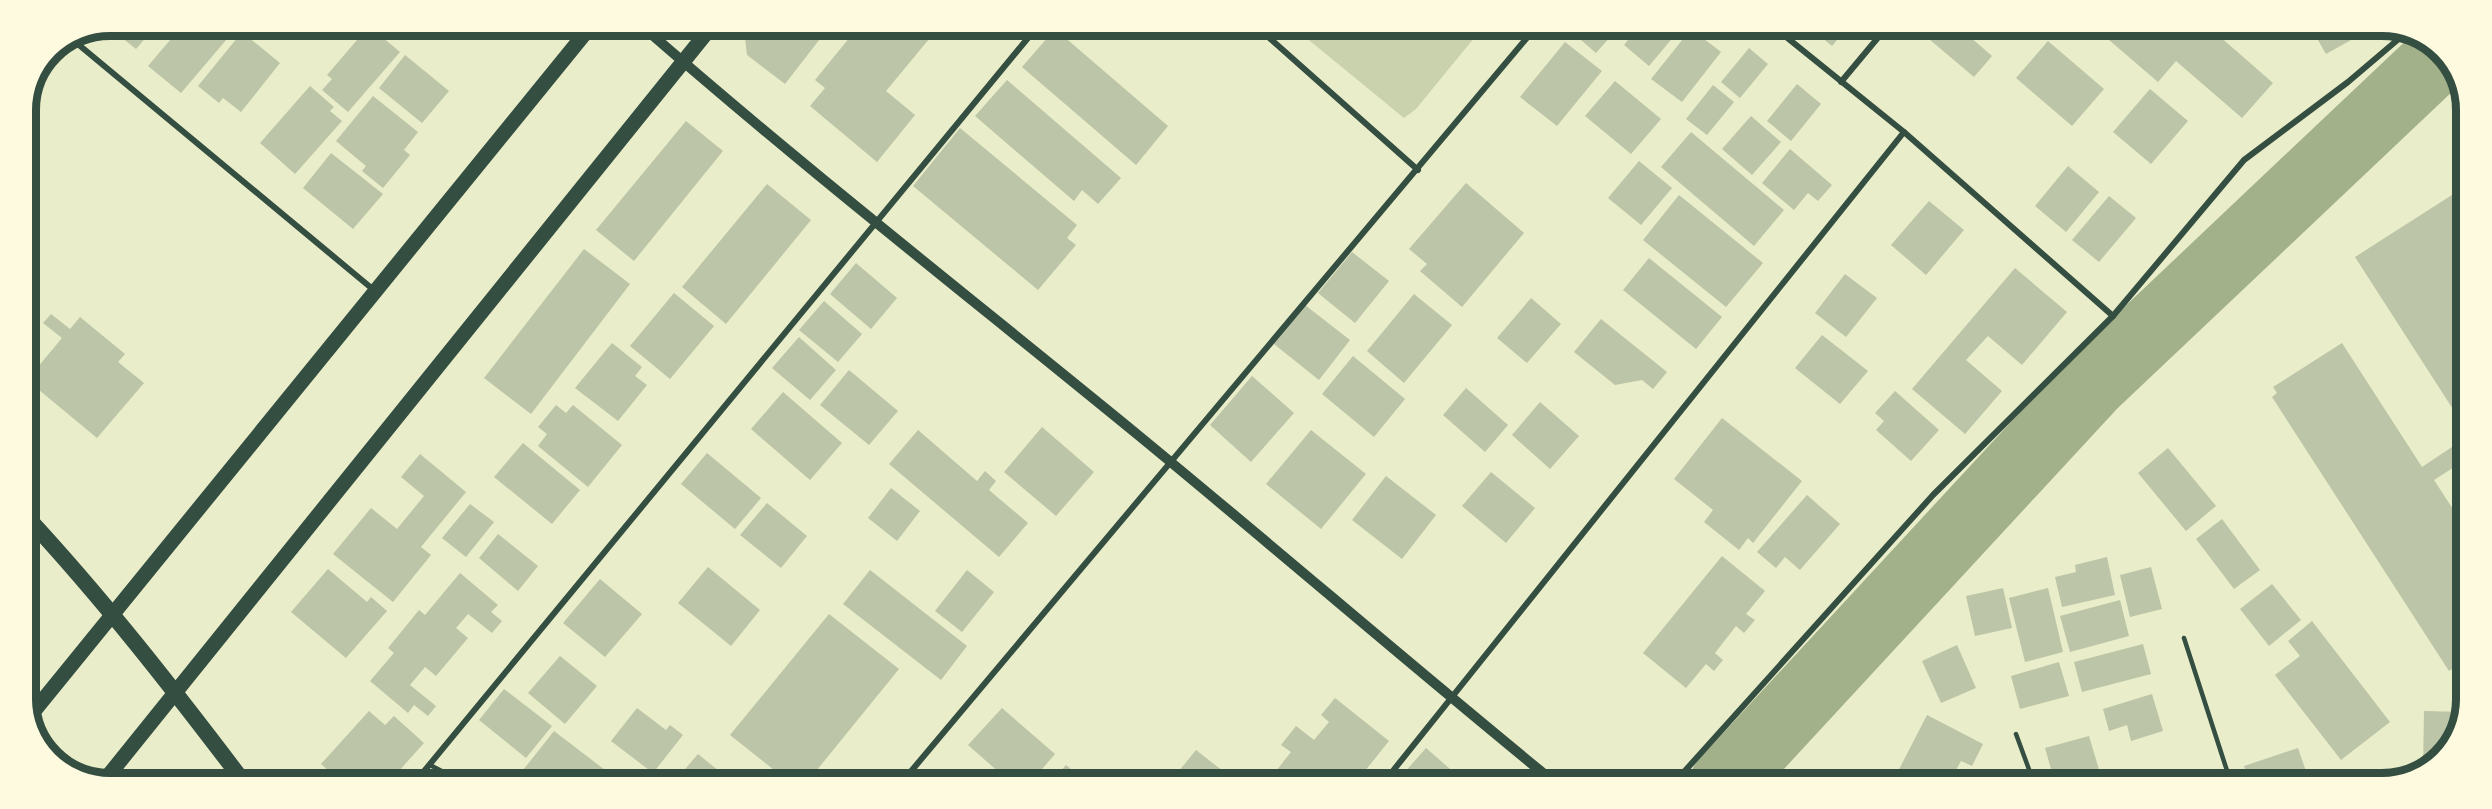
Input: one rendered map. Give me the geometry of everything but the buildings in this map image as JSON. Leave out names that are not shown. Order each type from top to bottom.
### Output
[{"type":"highway","points":[[36,527],[112,614],[237,773]]},
{"type":"main road","points":[[36,708],[583,36]]},
{"type":"main road","points":[[111,773],[704,36]]},
{"type":"street","points":[[653,36],[1170,461],[1451,699],[1543,773]]},
{"type":"street","points":[[423,773],[1030,36]]},
{"type":"street","points":[[1267,36],[1418,170]]},
{"type":"street","points":[[910,773],[1529,36]]},
{"type":"street","points":[[1785,36],[1904,132],[2113,316]]},
{"type":"street","points":[[1841,82],[1879,36]]},
{"type":"street","points":[[1683,773],[1933,495],[2113,316],[2244,160],[2348,82],[2399,39]]},
{"type":"street","points":[[78,44],[375,291]]},
{"type":"street","points":[[1391,773],[1904,132]]},
{"type":"lane","points":[[2184,638],[2228,773]]},
{"type":"lane","points":[[2016,734],[2030,773]]},
{"type":"lane","points":[[430,765],[446,773]]},
{"type":"green space","points":[[1304,36],[1476,36],[1416,109],[1404,118]]},
{"type":"waterway","points":[[1733,773],[2092,385],[2436,59]]}]
